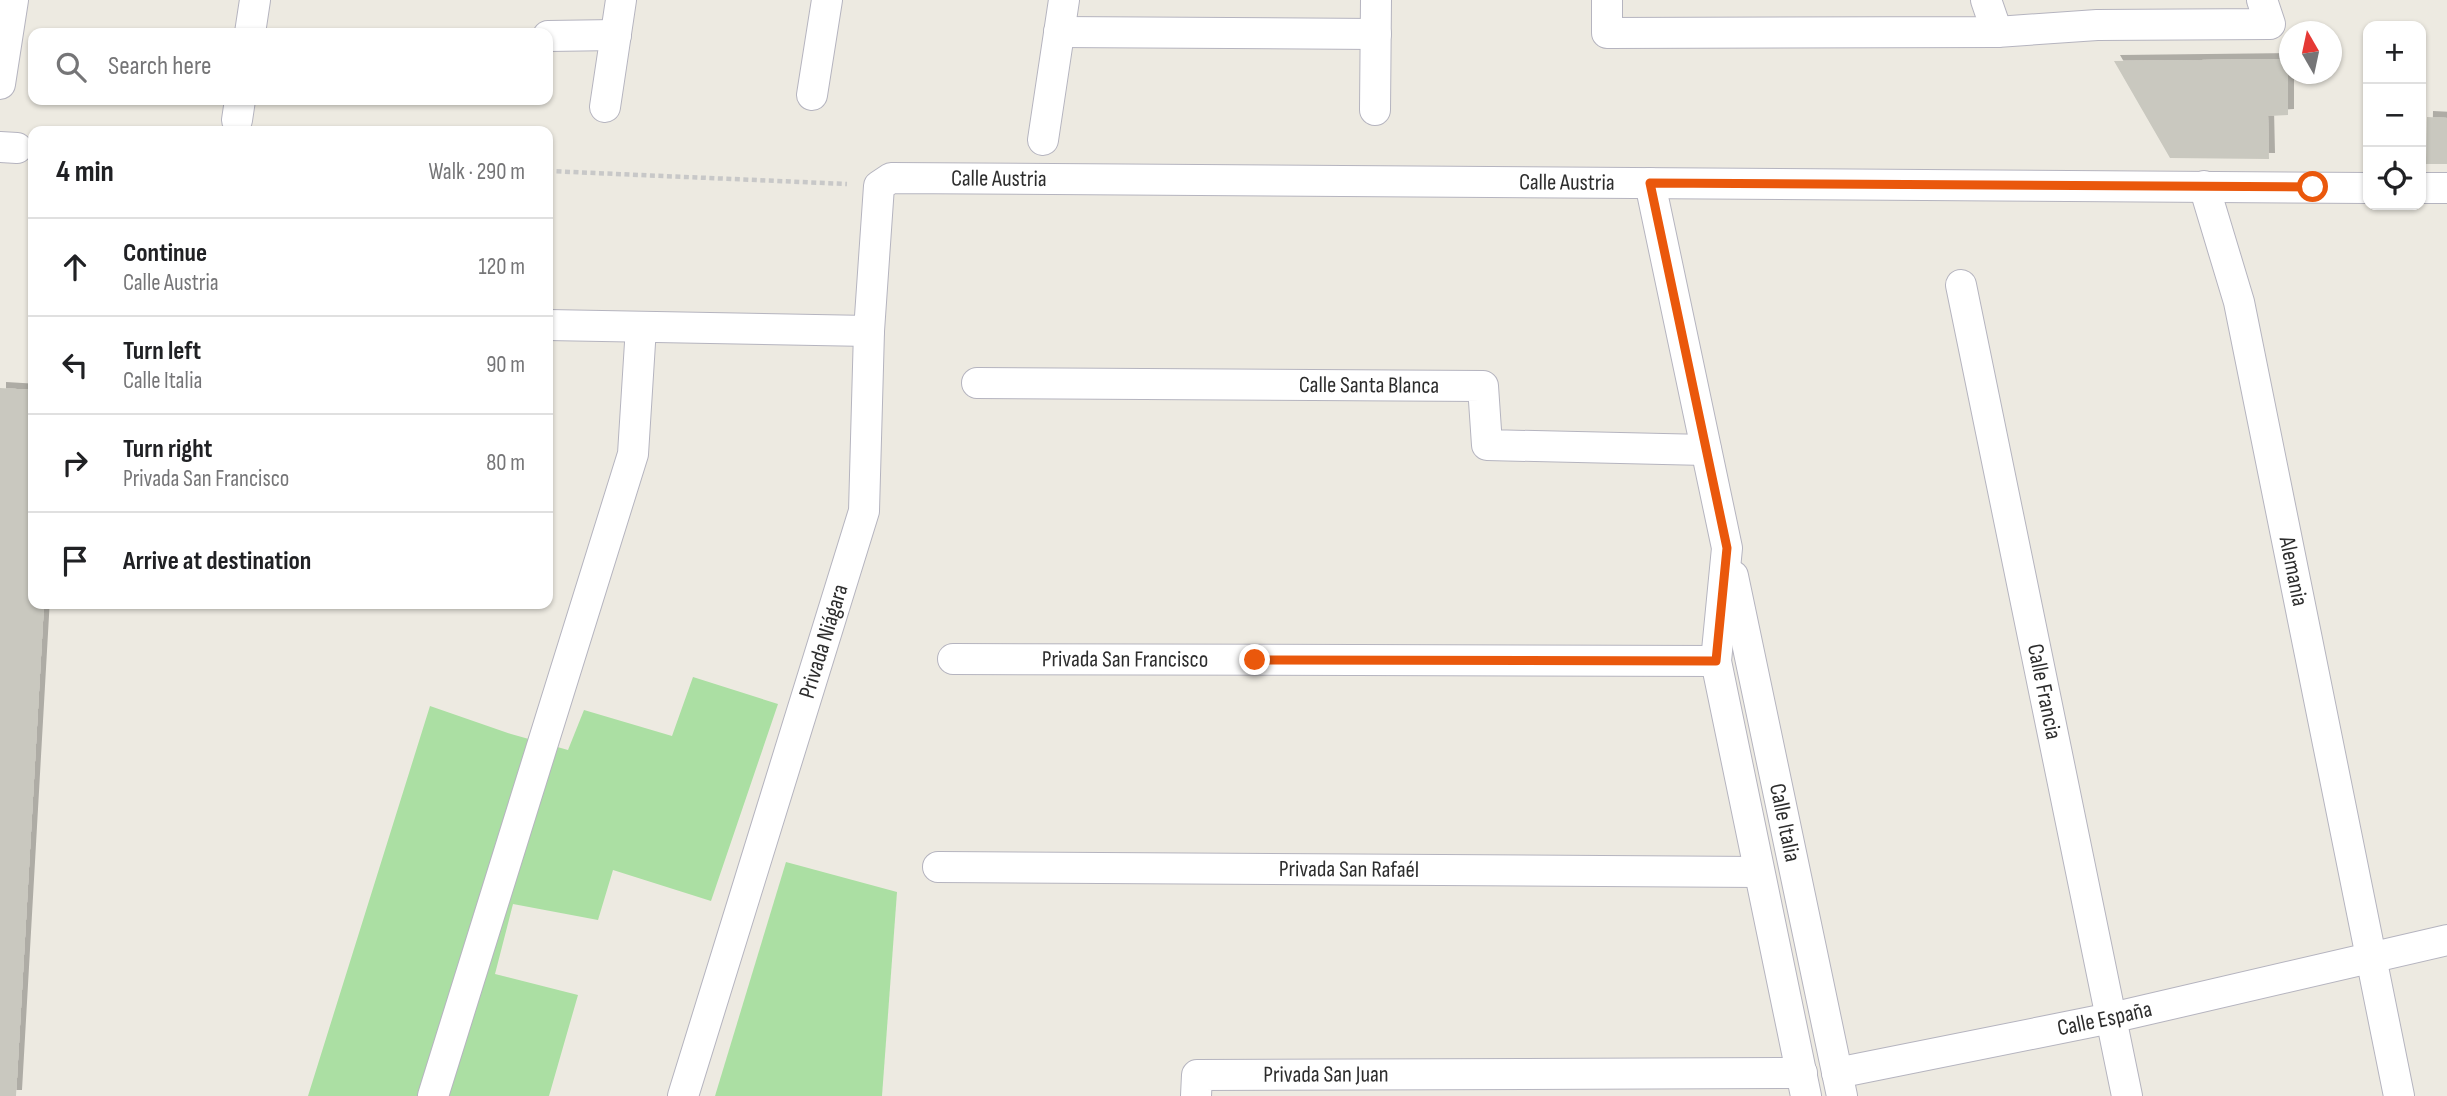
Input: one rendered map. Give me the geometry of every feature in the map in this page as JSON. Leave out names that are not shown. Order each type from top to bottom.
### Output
[{"type":"street","points":[[251,28],[254,0]]},
{"type":"street","points":[[605,107],[621,0]]},
{"type":"street","points":[[813,95],[827,0]]},
{"type":"street","points":[[1043,140],[1064,0]]},
{"type":"street","points":[[1375,110],[1376,0]]},
{"type":"street","points":[[1607,0],[1607,33],[1997,32],[2098,25],[2270,24],[2262,0]]},
{"type":"street","points":[[1986,0],[1997,32]]},
{"type":"street","points":[[0,84],[8,7]]},
{"type":"street","points":[[1059,32],[1376,34]]},
{"type":"street","points":[[553,36],[616,35]]},
{"type":"street","name":"Calle Austria","points":[[885,182],[2363,188]]},
{"type":"street","name":"Privada Niágara","points":[[683,1096],[864,511],[869,331],[885,182]]},
{"type":"street","name":"Calle Italia","points":[[1650,183],[1839,1084]]},
{"type":"street","name":"Alemania","points":[[2204,187],[2239,302],[2399,1096]]},
{"type":"street","points":[[2426,188],[2447,188]]},
{"type":"street","name":"Calle Francia","points":[[1961,285],[2127,1096]]},
{"type":"street","points":[[553,325],[869,331]]},
{"type":"street","points":[[433,1096],[633,454],[641,327]]},
{"type":"street","name":"Calle Santa Blanca","points":[[977,383],[1483,386],[1487,445],[1706,450]]},
{"type":"street","name":"Calle Italia","points":[[1727,548],[1716,661],[1804,1085]]},
{"type":"street","name":"Privada San Francisco","points":[[953,659],[1716,661]]},
{"type":"street","name":"Privada San Rafaél","points":[[938,867],[1759,872]]},
{"type":"street","name":"Calle España","points":[[1839,1084],[2447,940]]},
{"type":"street","name":"Privada San Juan","points":[[1196,1096],[1197,1075],[1493,1086],[1804,1085]]},
{"type":"path","points":[[553,172],[885,182]]},
{"type":"green space","points":[[693,677],[778,704],[711,901],[613,870],[598,920],[513,904],[495,974],[578,995],[549,1096],[308,1096],[430,706],[568,750],[584,710],[672,736]]},
{"type":"green space","points":[[786,862],[897,892],[882,1096],[715,1096]]},
{"type":"building","points":[[2279,59],[2279,84],[2288,84],[2288,115],[2268,116],[2269,159],[2170,158],[2114,61]]},
{"type":"building","points":[[2427,117],[2447,118],[2447,164],[2426,164]]},
{"type":"building","points":[[0,388],[28,390],[28,609],[44,609],[16,1096],[0,1096]]},
{"type":"route","points":[[1255,660],[1716,661],[1727,548],[1650,183],[2313,187]]}]
